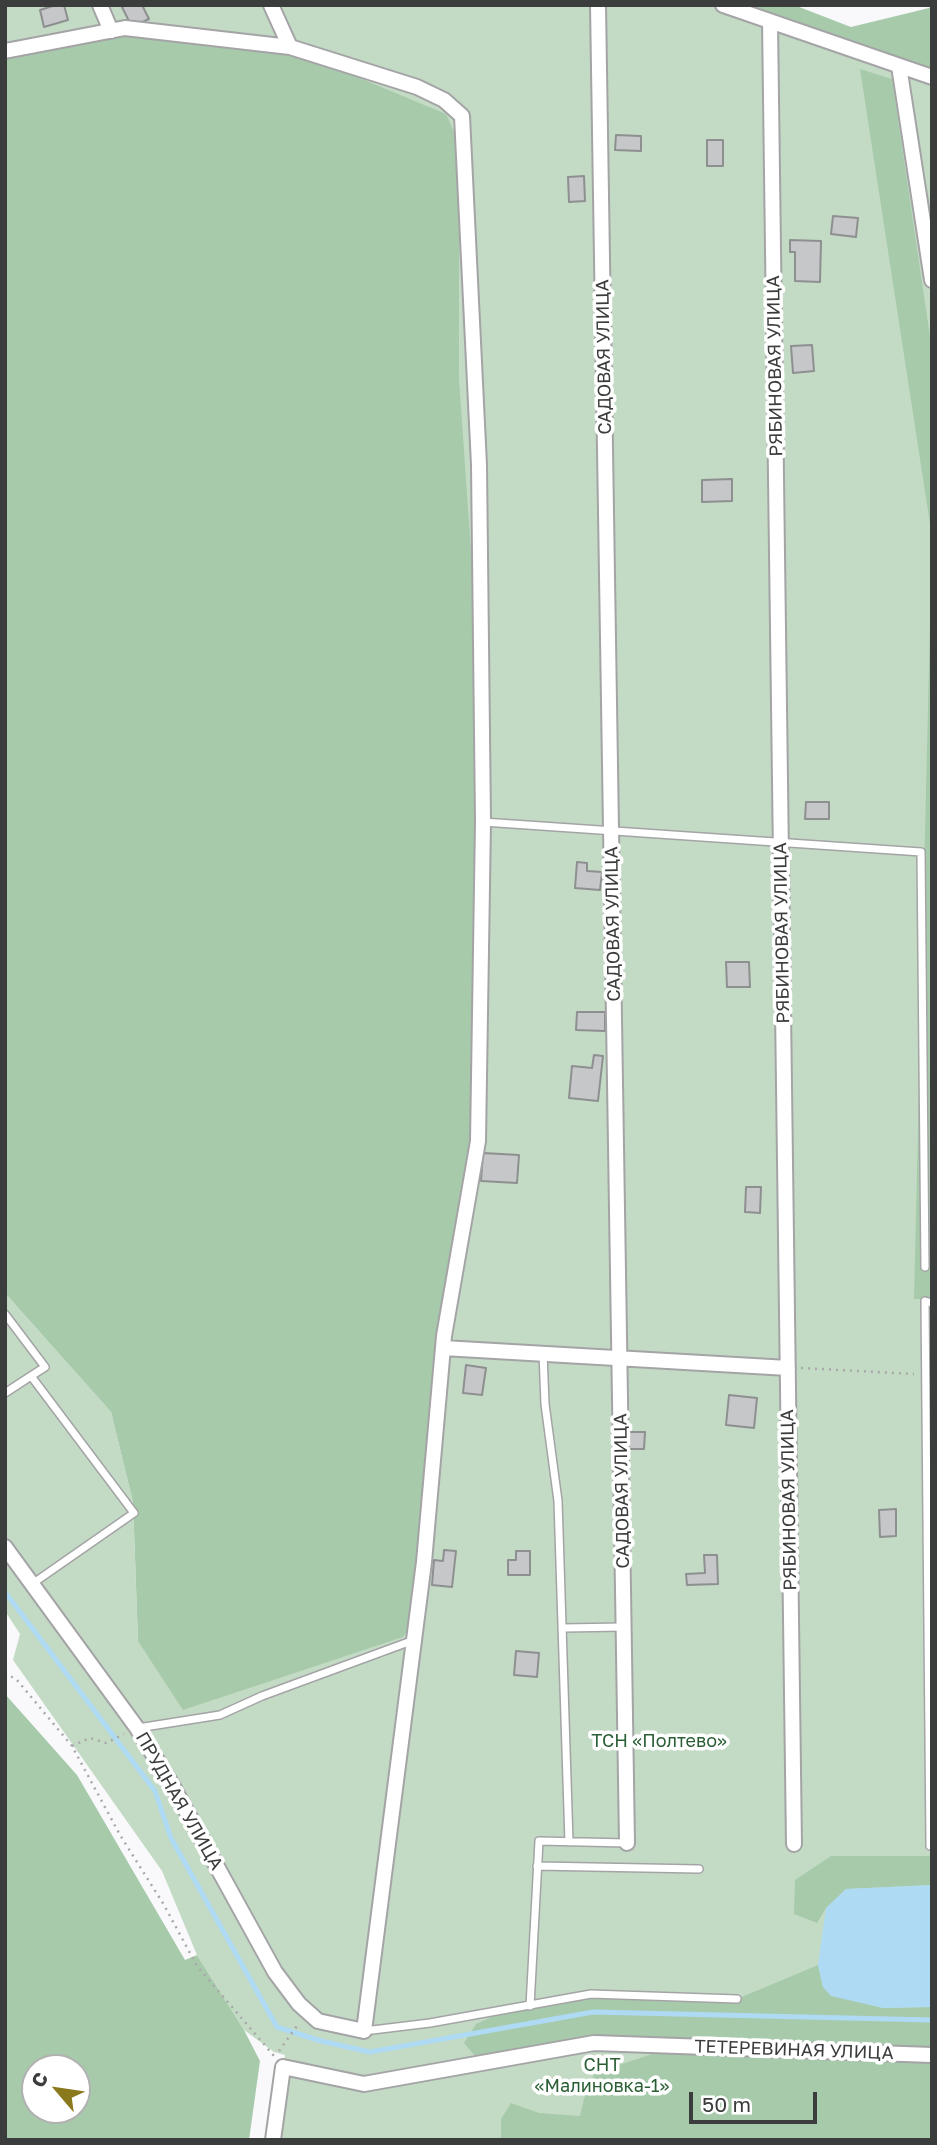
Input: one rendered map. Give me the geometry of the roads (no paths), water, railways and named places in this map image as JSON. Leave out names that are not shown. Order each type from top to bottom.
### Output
[{"type":"street","points":[[100,5],[111,31]]},
{"type":"street","points":[[271,5],[290,47]]},
{"type":"street","name":"САДОВАЯ УЛИЦА","points":[[598,5],[627,1843]]},
{"type":"street","points":[[723,5],[932,77]]},
{"type":"street","name":"РЯБИНОВАЯ УЛИЦА","points":[[770,21],[794,1844]]},
{"type":"street","points":[[5,51],[125,28],[290,47],[417,87],[444,100],[462,117],[479,465],[482,822],[478,1141],[443,1348],[424,1563],[364,2031]]},
{"type":"street","points":[[899,66],[932,280]]},
{"type":"street","points":[[443,1348],[788,1367]]},
{"type":"street","name":"ПРУДНАЯ УЛИЦА","points":[[5,1547],[137,1728],[173,1785],[275,1972],[299,2004],[318,2021],[364,2031]]},
{"type":"street","name":"ТЕТЕРЕВИНАЯ УЛИЦА","points":[[273,2140],[283,2067],[364,2084],[594,2043],[932,2055]]},
{"type":"lane","points":[[482,822],[921,852],[925,1267]]},
{"type":"lane","points":[[930,1846],[925,1301],[932,1303]]},
{"type":"lane","points":[[5,1314],[45,1367],[5,1393]]},
{"type":"lane","points":[[543,1353],[547,1430],[558,1501],[569,1842]]},
{"type":"lane","points":[[31,1376],[134,1513],[32,1584]]},
{"type":"lane","points":[[563,1628],[624,1627]]},
{"type":"lane","points":[[137,1728],[220,1715],[262,1696],[414,1640]]},
{"type":"lane","points":[[530,2006],[538,1841],[627,1843]]},
{"type":"lane","points":[[537,1866],[699,1869]]},
{"type":"lane","points":[[364,2031],[430,2023],[591,1994],[737,1999]]},
{"type":"water","points":[[932,1885],[932,2007],[883,2008],[831,1996],[823,1987],[818,1965],[826,1908],[846,1889]]},
{"type":"waterway","points":[[5,1592],[155,1791],[171,1838],[277,2027],[370,2052],[593,2012],[932,2020]]},
{"type":"park label","name":"ТСН «Полтево»","points":[[659,1741]]},
{"type":"park label","name":"СНТ «Малиновка-1»","points":[[602,2075]]}]
